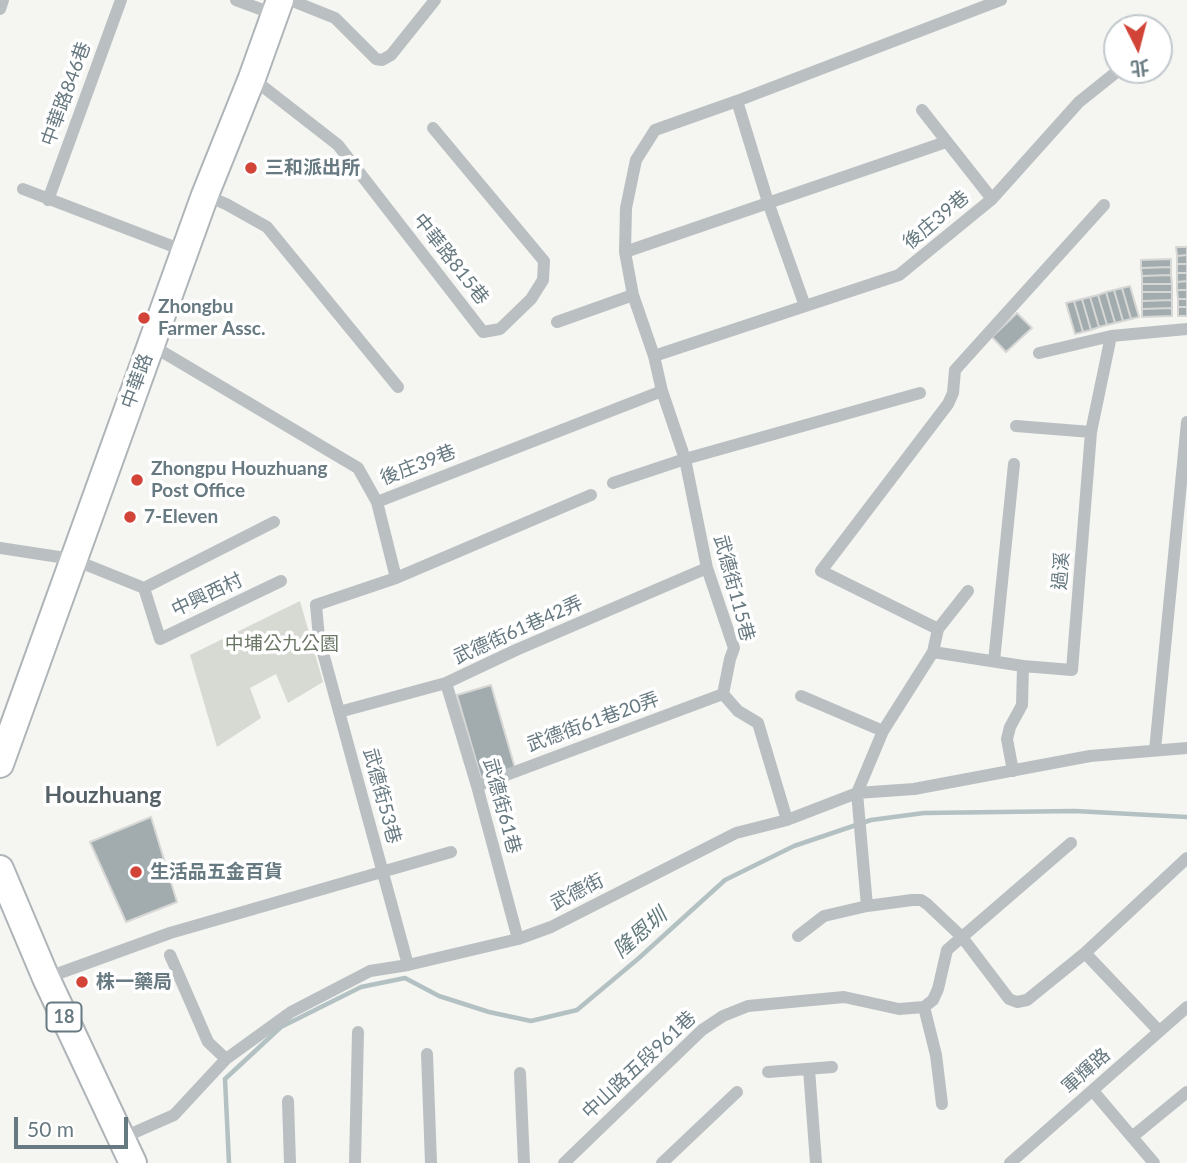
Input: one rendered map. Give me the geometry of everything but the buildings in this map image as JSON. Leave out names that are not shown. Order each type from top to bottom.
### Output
[{"type":"main road","name":"中華路","points":[[0,764],[205,195],[281,4]]},
{"type":"main road","name":"18","points":[[0,869],[46,978],[132,1163]]},
{"type":"street","points":[[0,9],[3,0]]},
{"type":"street","name":"中華路846巷","points":[[48,200],[121,0]]},
{"type":"street","points":[[236,0],[281,4],[335,18],[376,59],[382,60],[391,55],[435,0]]},
{"type":"street","points":[[662,391],[654,356],[632,295],[625,252],[626,208],[636,160],[655,130],[737,101],[981,3],[1002,0]]},
{"type":"street","name":"中華路815巷","points":[[252,78],[338,145],[484,332],[499,329],[531,299],[543,280],[544,261],[433,128]]},
{"type":"street","name":"後庄39巷","points":[[654,356],[899,275],[992,199],[1079,102],[1103,83]]},
{"type":"street","points":[[737,101],[768,202],[805,306]]},
{"type":"street","points":[[922,110],[992,199]]},
{"type":"street","points":[[625,252],[946,142]]},
{"type":"street","points":[[23,189],[185,251]]},
{"type":"street","points":[[205,195],[267,227],[398,387]]},
{"type":"street","points":[[938,629],[821,571],[948,404],[953,393],[955,370],[1104,205]]},
{"type":"street","points":[[557,322],[632,295]]},
{"type":"street","points":[[1039,353],[1111,336],[1187,329]]},
{"type":"street","name":"過溪","points":[[933,652],[1023,666],[1072,670],[1091,432],[1111,336]]},
{"type":"street","name":"後庄39巷","points":[[151,345],[358,468],[377,502],[662,391]]},
{"type":"street","name":"武德街115巷","points":[[662,391],[685,459],[707,568],[734,648],[723,694]]},
{"type":"street","points":[[613,483],[685,459],[920,393]]},
{"type":"street","points":[[1154,750],[1187,422]]},
{"type":"street","points":[[1016,426],[1091,432]]},
{"type":"street","points":[[994,661],[1014,464]]},
{"type":"street","points":[[377,502],[396,578],[591,495]]},
{"type":"street","name":"中興西村","points":[[0,548],[72,559],[144,587],[274,522]]},
{"type":"street","name":"武德街61巷42弄","points":[[339,712],[446,683],[707,568]]},
{"type":"street","name":"武德街53巷","points":[[396,578],[316,605],[319,638],[408,965]]},
{"type":"street","name":"中興西村","points":[[144,587],[160,639],[281,581]]},
{"type":"street","points":[[867,906],[856,793],[883,731],[933,652],[938,629],[968,591]]},
{"type":"street","points":[[1013,771],[1007,739],[1022,705],[1023,666]]},
{"type":"street","name":"武德街61巷","points":[[446,683],[477,786],[517,939]]},
{"type":"street","points":[[723,694],[738,711],[758,723],[787,820]]},
{"type":"street","name":"武德街61巷20弄","points":[[477,786],[723,694]]},
{"type":"street","points":[[801,696],[883,731]]},
{"type":"street","name":"武德街","points":[[122,1138],[174,1115],[226,1059],[291,1012],[370,971],[408,965],[517,939],[551,927],[736,833],[787,820],[856,793],[914,789],[1090,756],[1187,748]]},
{"type":"street","points":[[942,1104],[936,1055],[924,1007],[933,1000],[939,989],[947,950],[1071,843]]},
{"type":"street","points":[[46,978],[170,933],[451,852]]},
{"type":"street","points":[[798,936],[824,916],[867,906],[921,900],[962,937],[1009,999],[1017,1002],[1027,1000],[1085,953],[1187,858]]},
{"type":"street","points":[[1085,953],[1159,1031]]},
{"type":"street","points":[[170,955],[208,1042],[226,1059]]},
{"type":"street","name":"中山路五段961巷","points":[[564,1163],[702,1030],[723,1016],[748,1006],[844,997],[899,1009],[924,1007]]},
{"type":"street","name":"軍輝路","points":[[1010,1163],[1187,1007]]},
{"type":"street","points":[[355,1163],[358,1032]]},
{"type":"street","points":[[427,1054],[430,1163]]},
{"type":"street","points":[[768,1072],[832,1067]]},
{"type":"street","points":[[809,1069],[816,1163]]},
{"type":"street","points":[[520,1073],[524,1163]]},
{"type":"street","points":[[1093,1091],[1154,1163]]},
{"type":"street","points":[[663,1163],[737,1092]]},
{"type":"street","points":[[1132,1137],[1187,1093]]},
{"type":"street","points":[[288,1101],[290,1163]]},
{"type":"green space","name":"中埔公九公園","points":[[300,601],[323,682],[288,703],[276,674],[250,688],[261,718],[217,747],[190,655]]},
{"type":"waterway","name":"隆恩圳","points":[[229,1163],[225,1079],[281,1027],[361,987],[405,978],[439,996],[489,1012],[531,1021],[577,1010],[725,880],[794,846],[871,820],[924,813],[1075,811],[1187,817]]},
{"type":"place","name":"三和派出所","points":[[251,168]]},
{"type":"place","name":"Zhongbu Farmer Assc.","points":[[144,318]]},
{"type":"place","name":"Zhongpu Houzhuang Post Office","points":[[137,480]]},
{"type":"place","name":"7-Eleven","points":[[130,517]]},
{"type":"place","name":"生活品五金百貨","points":[[136,872]]},
{"type":"place","name":"株一藥局","points":[[82,982]]},
{"type":"district","name":"Houzhuang","points":[[103,796]]}]
